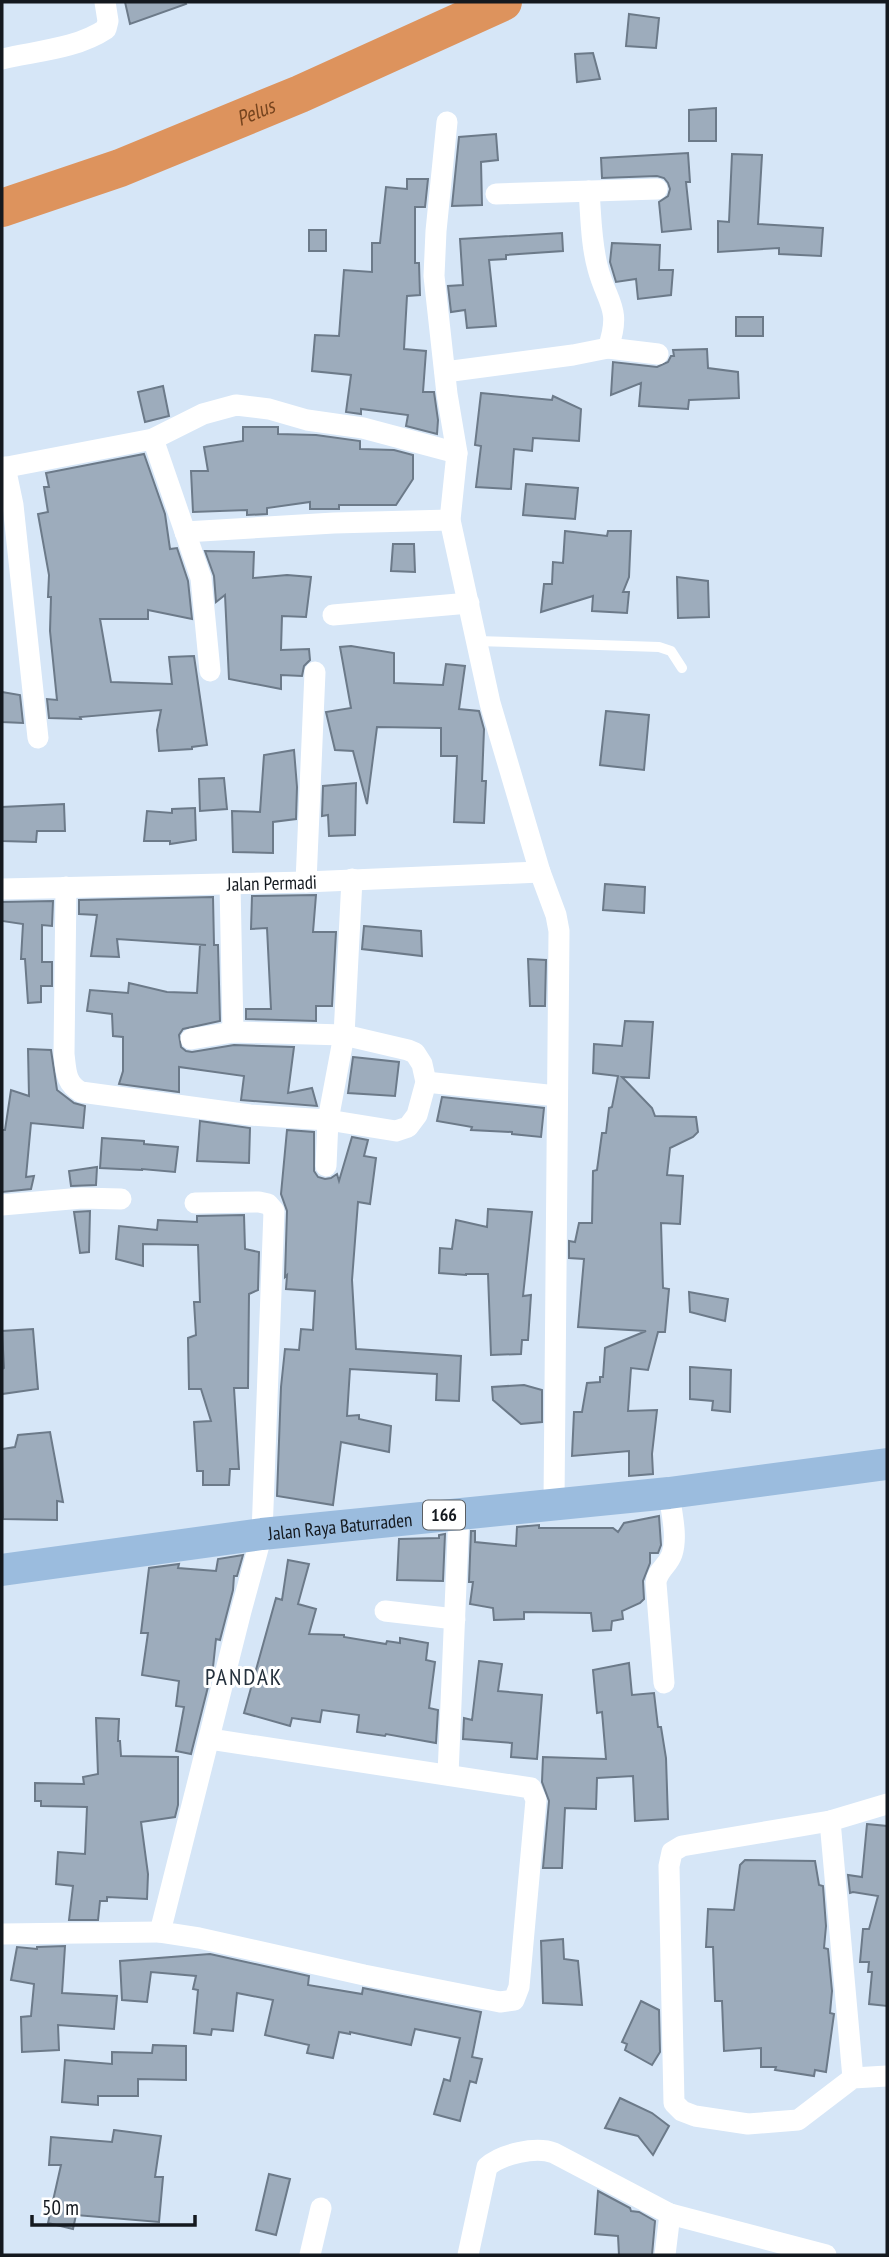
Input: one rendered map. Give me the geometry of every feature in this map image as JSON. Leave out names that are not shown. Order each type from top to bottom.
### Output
[{"type":"main road","name":"Jalan Raya Baturraden","points":[[2,1570],[262,1534],[669,1493],[887,1464]]},
{"type":"street","points":[[2,59],[79,42],[96,35],[106,29],[108,21],[105,2]]},
{"type":"street","points":[[447,122],[434,275],[457,453],[450,520],[490,703],[559,931],[554,1503]]},
{"type":"street","points":[[496,194],[657,189]]},
{"type":"street","points":[[589,191],[598,269],[612,302],[614,315],[613,335],[608,348]]},
{"type":"street","points":[[445,372],[608,348],[658,354]]},
{"type":"street","points":[[38,738],[12,500],[3,468],[157,448],[203,414],[236,405],[307,420],[363,428],[457,453]]},
{"type":"street","points":[[157,448],[201,579],[210,671]]},
{"type":"street","points":[[185,533],[334,523],[450,520]]},
{"type":"street","points":[[333,615],[469,603]]},
{"type":"street","points":[[306,882],[315,671]]},
{"type":"street","name":"Jalan Permadi","points":[[2,889],[306,882],[540,872]]},
{"type":"street","points":[[326,1166],[328,1120],[344,1035],[352,879]]},
{"type":"street","points":[[230,884],[233,1032]]},
{"type":"street","points":[[66,887],[64,1054],[66,1077],[72,1087],[81,1092],[250,1115],[328,1120],[396,1131],[408,1127],[417,1115],[426,1082],[422,1064],[408,1049],[344,1035],[233,1032],[191,1039]]},
{"type":"street","points":[[426,1082],[557,1096]]},
{"type":"street","points":[[2,1205],[82,1198],[121,1199]]},
{"type":"street","points":[[160,1932],[262,1534],[274,1210],[259,1202],[195,1203]]},
{"type":"street","points":[[664,1684],[656,1583],[659,1570],[673,1551],[669,1493]]},
{"type":"street","points":[[448,1775],[459,1513]]},
{"type":"street","points":[[386,1611],[455,1619]]},
{"type":"street","points":[[2,1934],[160,1932],[500,2002],[514,2000],[519,1987],[535,1795],[531,1788],[210,1739]]},
{"type":"street","points":[[887,1804],[831,1821],[682,1846],[672,1852],[669,1866],[674,2103],[682,2111],[695,2116],[748,2124],[798,2120],[853,2078],[887,2076]]},
{"type":"street","points":[[831,1821],[853,2078]]},
{"type":"street","points":[[468,2255],[486,2167],[495,2160],[539,2149],[554,2153],[670,2214],[826,2255]]},
{"type":"street","points":[[310,2255],[321,2208]]},
{"type":"street","points":[[665,2255],[670,2214]]},
{"type":"lane","points":[[477,641],[659,647],[671,651],[682,668]]},
{"type":"building","points":[[125,2],[185,2],[186,4],[130,24]]},
{"type":"building","points":[[629,14],[659,18],[656,48],[626,46]]},
{"type":"building","points":[[593,53],[600,79],[577,82],[575,54]]},
{"type":"building","points":[[716,108],[716,141],[689,141],[689,110]]},
{"type":"building","points":[[496,134],[498,160],[481,162],[482,205],[452,206],[459,137]]},
{"type":"building","points":[[688,153],[690,182],[686,182],[691,229],[662,232],[659,202],[668,196],[670,189],[664,178],[602,178],[601,158]]},
{"type":"building","points":[[732,154],[762,155],[758,224],[823,228],[821,256],[779,254],[779,248],[718,252],[718,221],[729,222]]},
{"type":"building","points":[[407,179],[428,179],[425,207],[415,207],[415,263],[419,263],[420,295],[407,296],[404,349],[426,351],[423,392],[434,392],[437,434],[406,426],[408,415],[361,409],[361,414],[346,412],[351,375],[312,371],[315,335],[339,336],[344,270],[372,272],[372,243],[380,243],[386,187],[407,189]]},
{"type":"building","points":[[309,230],[326,230],[326,251],[309,251]]},
{"type":"building","points":[[562,233],[563,251],[506,255],[506,259],[489,260],[496,326],[467,328],[465,310],[451,312],[448,286],[463,285],[460,239]]},
{"type":"building","points":[[612,243],[660,245],[659,270],[673,270],[671,295],[638,299],[636,279],[616,282],[610,262]]},
{"type":"building","points":[[736,317],[763,317],[763,336],[736,336]]},
{"type":"building","points":[[707,349],[708,368],[738,372],[739,398],[689,400],[688,409],[639,406],[641,383],[611,395],[613,362],[657,367],[674,356],[673,350]]},
{"type":"building","points":[[163,386],[169,416],[145,422],[138,392]]},
{"type":"building","points":[[481,393],[552,400],[553,396],[581,409],[579,441],[533,438],[532,451],[514,449],[511,489],[476,487],[481,446],[475,445]]},
{"type":"building","points":[[243,427],[278,427],[278,434],[316,435],[360,441],[360,449],[394,450],[413,455],[413,479],[396,505],[339,505],[339,509],[310,509],[310,502],[267,508],[267,514],[247,515],[247,510],[193,512],[191,471],[208,471],[204,447],[243,441]]},
{"type":"building","points":[[144,454],[165,514],[170,549],[177,548],[188,581],[192,619],[148,610],[148,619],[100,619],[111,682],[172,684],[169,657],[194,656],[207,745],[192,749],[159,751],[157,730],[161,710],[80,717],[81,719],[49,718],[47,699],[57,700],[50,631],[49,575],[38,514],[48,512],[44,487],[49,487],[46,473]]},
{"type":"building","points":[[526,484],[578,488],[575,519],[523,515]]},
{"type":"building","points":[[565,531],[607,536],[608,531],[631,531],[629,577],[623,592],[629,592],[627,613],[592,611],[593,596],[541,612],[544,584],[552,584],[553,562],[563,563]]},
{"type":"building","points":[[393,544],[414,544],[415,572],[391,571]]},
{"type":"building","points":[[205,551],[254,552],[253,578],[287,575],[311,577],[306,617],[282,616],[281,650],[309,649],[310,660],[304,666],[302,676],[281,675],[281,689],[229,679],[225,595],[216,602],[214,576]]},
{"type":"building","points":[[677,577],[708,581],[709,617],[678,618]]},
{"type":"building","points":[[351,646],[394,653],[394,683],[443,685],[446,664],[465,666],[459,709],[479,711],[484,729],[484,823],[454,822],[457,756],[441,756],[441,728],[377,727],[367,804],[353,751],[335,750],[326,712],[351,708],[340,647]]},
{"type":"building","points":[[2,692],[20,695],[23,723],[2,722]]},
{"type":"building","points":[[606,711],[649,715],[644,770],[600,765]]},
{"type":"building","points":[[294,750],[296,819],[273,822],[273,853],[233,852],[232,811],[260,812],[264,755]]},
{"type":"building","points":[[224,778],[227,809],[200,811],[199,779]]},
{"type":"building","points":[[356,783],[355,835],[329,836],[328,815],[322,816],[323,786]]},
{"type":"building","points":[[64,804],[65,831],[37,831],[36,842],[2,841],[2,807]]},
{"type":"building","points":[[195,808],[196,840],[170,844],[170,841],[144,841],[147,811],[172,813],[172,809]]},
{"type":"building","points":[[605,884],[645,887],[644,913],[603,910]]},
{"type":"building","points":[[316,895],[313,932],[336,932],[332,1006],[316,1006],[316,1021],[246,1019],[246,1009],[271,1009],[267,928],[251,929],[252,896]]},
{"type":"building","points":[[213,897],[214,945],[218,945],[220,1021],[183,1029],[179,1035],[181,1047],[192,1052],[234,1045],[294,1047],[288,1093],[312,1088],[317,1106],[241,1100],[244,1076],[179,1067],[179,1092],[119,1084],[123,1071],[123,1037],[113,1036],[112,1014],[87,1011],[90,990],[128,993],[129,983],[167,992],[197,993],[200,945],[206,945],[117,939],[119,957],[91,956],[97,915],[79,914],[79,900]]},
{"type":"building","points":[[53,901],[52,926],[42,925],[42,962],[52,962],[52,986],[41,986],[41,1002],[28,1003],[25,959],[21,959],[23,924],[2,921],[2,902]]},
{"type":"building","points":[[364,926],[421,931],[422,956],[362,949]]},
{"type":"building","points":[[528,959],[546,960],[545,1006],[530,1006]]},
{"type":"building","points":[[625,1021],[653,1022],[649,1078],[622,1077],[652,1108],[655,1116],[696,1117],[698,1132],[670,1148],[667,1175],[683,1176],[680,1224],[661,1223],[663,1288],[669,1289],[665,1332],[658,1332],[648,1370],[631,1368],[628,1411],[657,1410],[652,1454],[653,1474],[629,1476],[629,1451],[572,1456],[574,1412],[582,1412],[587,1383],[600,1382],[600,1377],[603,1377],[605,1348],[646,1331],[578,1327],[584,1259],[569,1258],[569,1241],[575,1242],[579,1223],[592,1223],[593,1171],[597,1170],[602,1133],[606,1133],[609,1108],[612,1107],[618,1076],[593,1073],[594,1044],[622,1046]]},
{"type":"building","points":[[28,1049],[51,1050],[57,1090],[74,1103],[85,1106],[83,1128],[31,1123],[26,1177],[34,1176],[31,1189],[2,1192],[2,1130],[5,1130],[11,1090],[29,1096]]},
{"type":"building","points":[[353,1057],[399,1062],[395,1096],[348,1093]]},
{"type":"building","points":[[442,1097],[544,1108],[541,1137],[471,1130],[472,1127],[437,1121]]},
{"type":"building","points":[[200,1121],[250,1128],[249,1163],[197,1161]]},
{"type":"building","points":[[287,1130],[314,1132],[314,1171],[318,1177],[325,1179],[337,1174],[339,1181],[352,1137],[368,1140],[364,1156],[376,1158],[370,1204],[358,1202],[352,1280],[356,1349],[461,1356],[459,1401],[436,1400],[437,1374],[350,1369],[347,1416],[359,1415],[359,1419],[391,1426],[389,1452],[341,1442],[333,1505],[277,1496],[285,1349],[299,1350],[301,1329],[313,1330],[315,1291],[286,1289],[287,1211],[281,1194]]},
{"type":"building","points":[[102,1138],[178,1147],[175,1172],[100,1168]]},
{"type":"building","points":[[97,1167],[96,1185],[71,1186],[69,1171]]},
{"type":"building","points":[[488,1209],[532,1212],[523,1296],[531,1295],[528,1340],[522,1340],[521,1354],[491,1355],[488,1274],[439,1273],[440,1248],[452,1249],[456,1220],[487,1227]]},
{"type":"building","points":[[90,1211],[89,1252],[80,1253],[74,1212]]},
{"type":"building","points":[[244,1215],[245,1249],[259,1252],[258,1290],[249,1294],[248,1388],[234,1388],[239,1469],[230,1469],[229,1485],[203,1485],[203,1471],[197,1471],[194,1422],[211,1421],[201,1389],[189,1389],[188,1338],[196,1335],[194,1302],[200,1302],[198,1245],[143,1244],[143,1266],[116,1259],[119,1226],[157,1230],[158,1220],[197,1222],[197,1216]]},
{"type":"building","points":[[689,1292],[728,1299],[725,1321],[690,1312]]},
{"type":"building","points":[[33,1329],[38,1389],[2,1394],[2,1331]]},
{"type":"building","points":[[690,1367],[731,1370],[730,1412],[712,1410],[713,1401],[690,1399]]},
{"type":"building","points":[[524,1385],[542,1390],[542,1422],[521,1424],[493,1400],[492,1387]]},
{"type":"building","points":[[50,1432],[63,1502],[57,1501],[57,1520],[3,1519],[2,1449],[15,1447],[18,1435]]},
{"type":"building","points":[[659,1516],[661,1545],[658,1553],[650,1553],[650,1563],[643,1581],[644,1599],[622,1611],[623,1619],[612,1621],[611,1630],[593,1631],[591,1613],[524,1612],[524,1619],[494,1620],[493,1608],[470,1604],[473,1582],[469,1582],[471,1531],[475,1531],[475,1542],[516,1546],[517,1527],[539,1525],[539,1528],[613,1528],[618,1532],[624,1523]]},
{"type":"building","points":[[445,1534],[443,1581],[397,1580],[399,1539],[439,1538],[439,1535]]},
{"type":"building","points":[[243,1555],[237,1576],[234,1576],[220,1640],[216,1639],[213,1667],[191,1754],[176,1751],[184,1707],[176,1706],[179,1681],[142,1675],[148,1633],[141,1633],[149,1568],[179,1564],[178,1568],[216,1571],[218,1559]]},
{"type":"building","points":[[288,1560],[309,1564],[298,1604],[316,1609],[309,1634],[344,1635],[386,1644],[387,1641],[400,1643],[400,1638],[428,1643],[426,1660],[435,1662],[429,1708],[438,1710],[436,1743],[357,1732],[359,1715],[322,1710],[320,1722],[292,1718],[290,1726],[244,1713],[276,1598],[282,1600]]},
{"type":"building","points":[[479,1661],[502,1664],[498,1691],[542,1695],[537,1759],[511,1757],[512,1743],[463,1739],[464,1718],[472,1720]]},
{"type":"building","points":[[629,1663],[632,1695],[654,1693],[658,1727],[661,1727],[666,1758],[668,1819],[635,1821],[633,1776],[597,1778],[596,1809],[565,1808],[562,1868],[543,1868],[549,1801],[542,1782],[543,1757],[606,1759],[602,1712],[597,1713],[593,1670]]},
{"type":"building","points":[[96,1718],[119,1719],[118,1741],[121,1756],[178,1757],[178,1805],[175,1817],[141,1822],[148,1874],[147,1899],[107,1897],[107,1901],[100,1901],[98,1920],[69,1920],[73,1886],[56,1884],[58,1852],[85,1854],[87,1807],[41,1806],[41,1801],[35,1801],[35,1783],[84,1784],[83,1777],[98,1774]]},
{"type":"building","points":[[867,1824],[887,1826],[887,2006],[869,2004],[872,1972],[868,1972],[869,1962],[860,1962],[863,1929],[869,1929],[878,1896],[850,1893],[848,1875],[862,1877]]},
{"type":"building","points":[[745,1860],[815,1861],[819,1885],[823,1886],[826,1926],[824,1948],[828,1949],[832,1991],[830,2013],[834,2014],[826,2072],[815,2070],[814,2076],[775,2070],[776,2067],[761,2067],[761,2048],[724,2051],[722,2001],[715,2001],[713,1947],[706,1947],[708,1909],[734,1910],[740,1865]]},
{"type":"building","points":[[563,1939],[564,1959],[578,1961],[582,2005],[543,2003],[541,1941]]},
{"type":"building","points":[[65,1946],[62,1993],[117,1996],[114,2029],[58,2025],[59,2050],[22,2052],[21,2017],[31,2016],[34,1984],[11,1980],[17,1947],[37,1949]]},
{"type":"building","points":[[210,1954],[309,1976],[308,1985],[362,1994],[363,1988],[481,2012],[472,2057],[482,2059],[476,2083],[470,2081],[460,2121],[434,2114],[444,2079],[450,2081],[460,2038],[415,2029],[411,2045],[339,2032],[333,2058],[307,2053],[309,2045],[265,2035],[273,2000],[237,1993],[233,2031],[212,2029],[211,2035],[194,2033],[198,1990],[193,1989],[196,1976],[151,1972],[147,2002],[122,2000],[120,1961]]},
{"type":"building","points":[[641,2001],[659,2010],[660,2052],[652,2065],[625,2050],[627,2044],[622,2042]]},
{"type":"building","points":[[153,2045],[186,2046],[186,2080],[138,2079],[138,2096],[98,2096],[98,2105],[62,2102],[65,2060],[112,2064],[112,2052],[152,2053]]},
{"type":"building","points":[[620,2098],[652,2113],[669,2126],[653,2155],[638,2136],[605,2128]]},
{"type":"building","points":[[114,2130],[161,2136],[155,2177],[163,2177],[159,2222],[76,2215],[73,2229],[48,2223],[61,2165],[49,2165],[51,2137],[112,2142]]},
{"type":"building","points":[[269,2174],[290,2179],[276,2235],[256,2230]]},
{"type":"building","points":[[598,2191],[631,2211],[639,2212],[655,2221],[652,2255],[619,2255],[618,2236],[595,2234]]},
{"type":"waterway","name":"Pelus","points":[[2,208],[120,168],[300,94],[503,2]]},
{"type":"district","name":"PANDAK","points":[[244,1677]]}]
